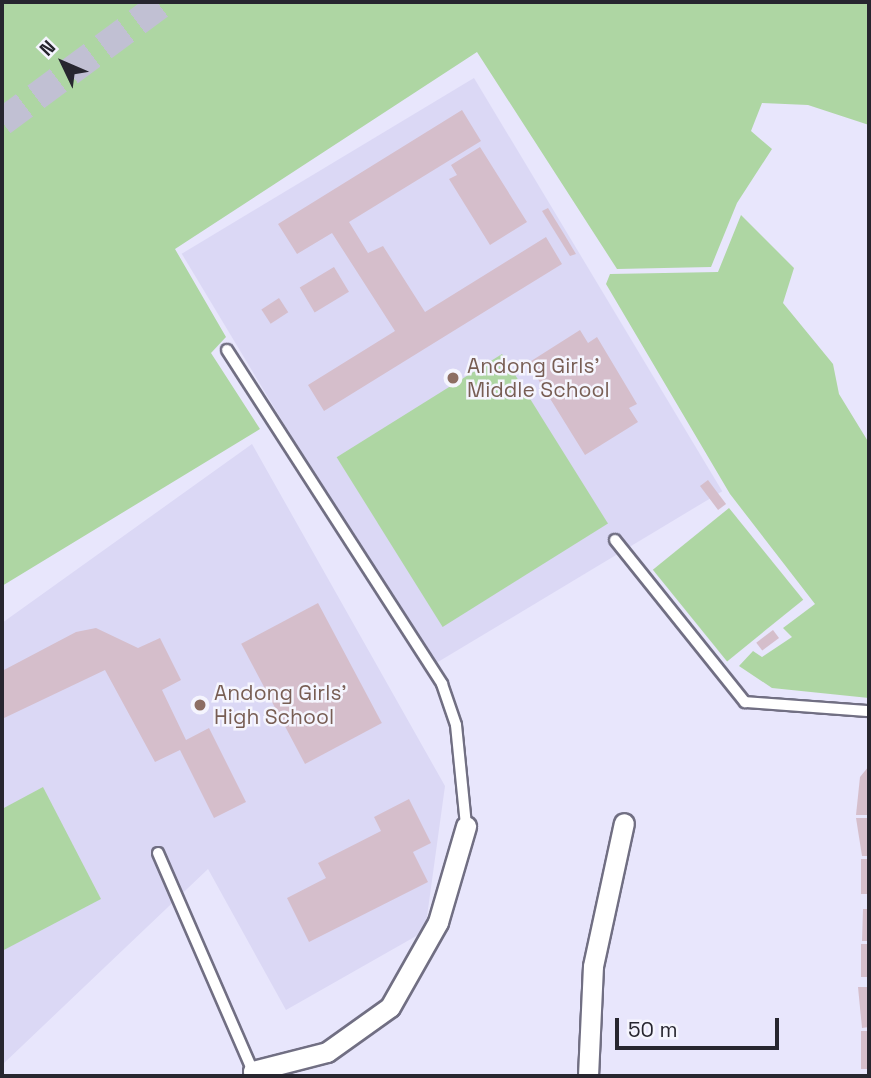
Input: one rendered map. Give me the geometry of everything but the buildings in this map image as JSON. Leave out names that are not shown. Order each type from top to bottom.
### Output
[{"type":"street","points":[[588,1076],[593,966],[624,823]]},
{"type":"street","points":[[254,1074],[327,1052],[390,1007],[438,922],[466,827]]},
{"type":"lane","points":[[227,350],[442,684],[457,725],[466,827]]},
{"type":"lane","points":[[615,540],[745,702],[869,711]]},
{"type":"lane","points":[[159,853],[254,1074]]},
{"type":"shaded area","name":"Andong Girls' Middle School","points":[[474,78],[722,491],[430,667],[182,254]]},
{"type":"shaded area","name":"Andong Girls' High School","points":[[252,444],[445,786],[425,931],[286,1010],[208,869],[2,1065],[2,623]]},
{"type":"green space","points":[[2,2],[869,2],[869,125],[808,105],[762,103],[751,131],[772,149],[737,203],[711,267],[617,269],[477,52],[175,249],[226,337],[211,353],[260,429],[2,586]]},
{"type":"green space","points":[[741,215],[794,268],[783,303],[833,364],[839,394],[869,443],[869,698],[772,688],[739,666],[753,651],[762,657],[792,637],[783,628],[815,604],[730,494],[606,284],[610,274],[718,272]]},
{"type":"green space","points":[[502,354],[608,524],[443,627],[337,457]]},
{"type":"green space","points":[[729,508],[803,600],[727,661],[653,570]]},
{"type":"green space","points":[[43,787],[101,899],[2,951],[2,809]]},
{"type":"tunnel","points":[[2,122],[164,2]]},
{"type":"place","name":"Andong Girls' Middle School","points":[[453,378]]},
{"type":"place","name":"Andong Girls' High School","points":[[200,705]]}]
